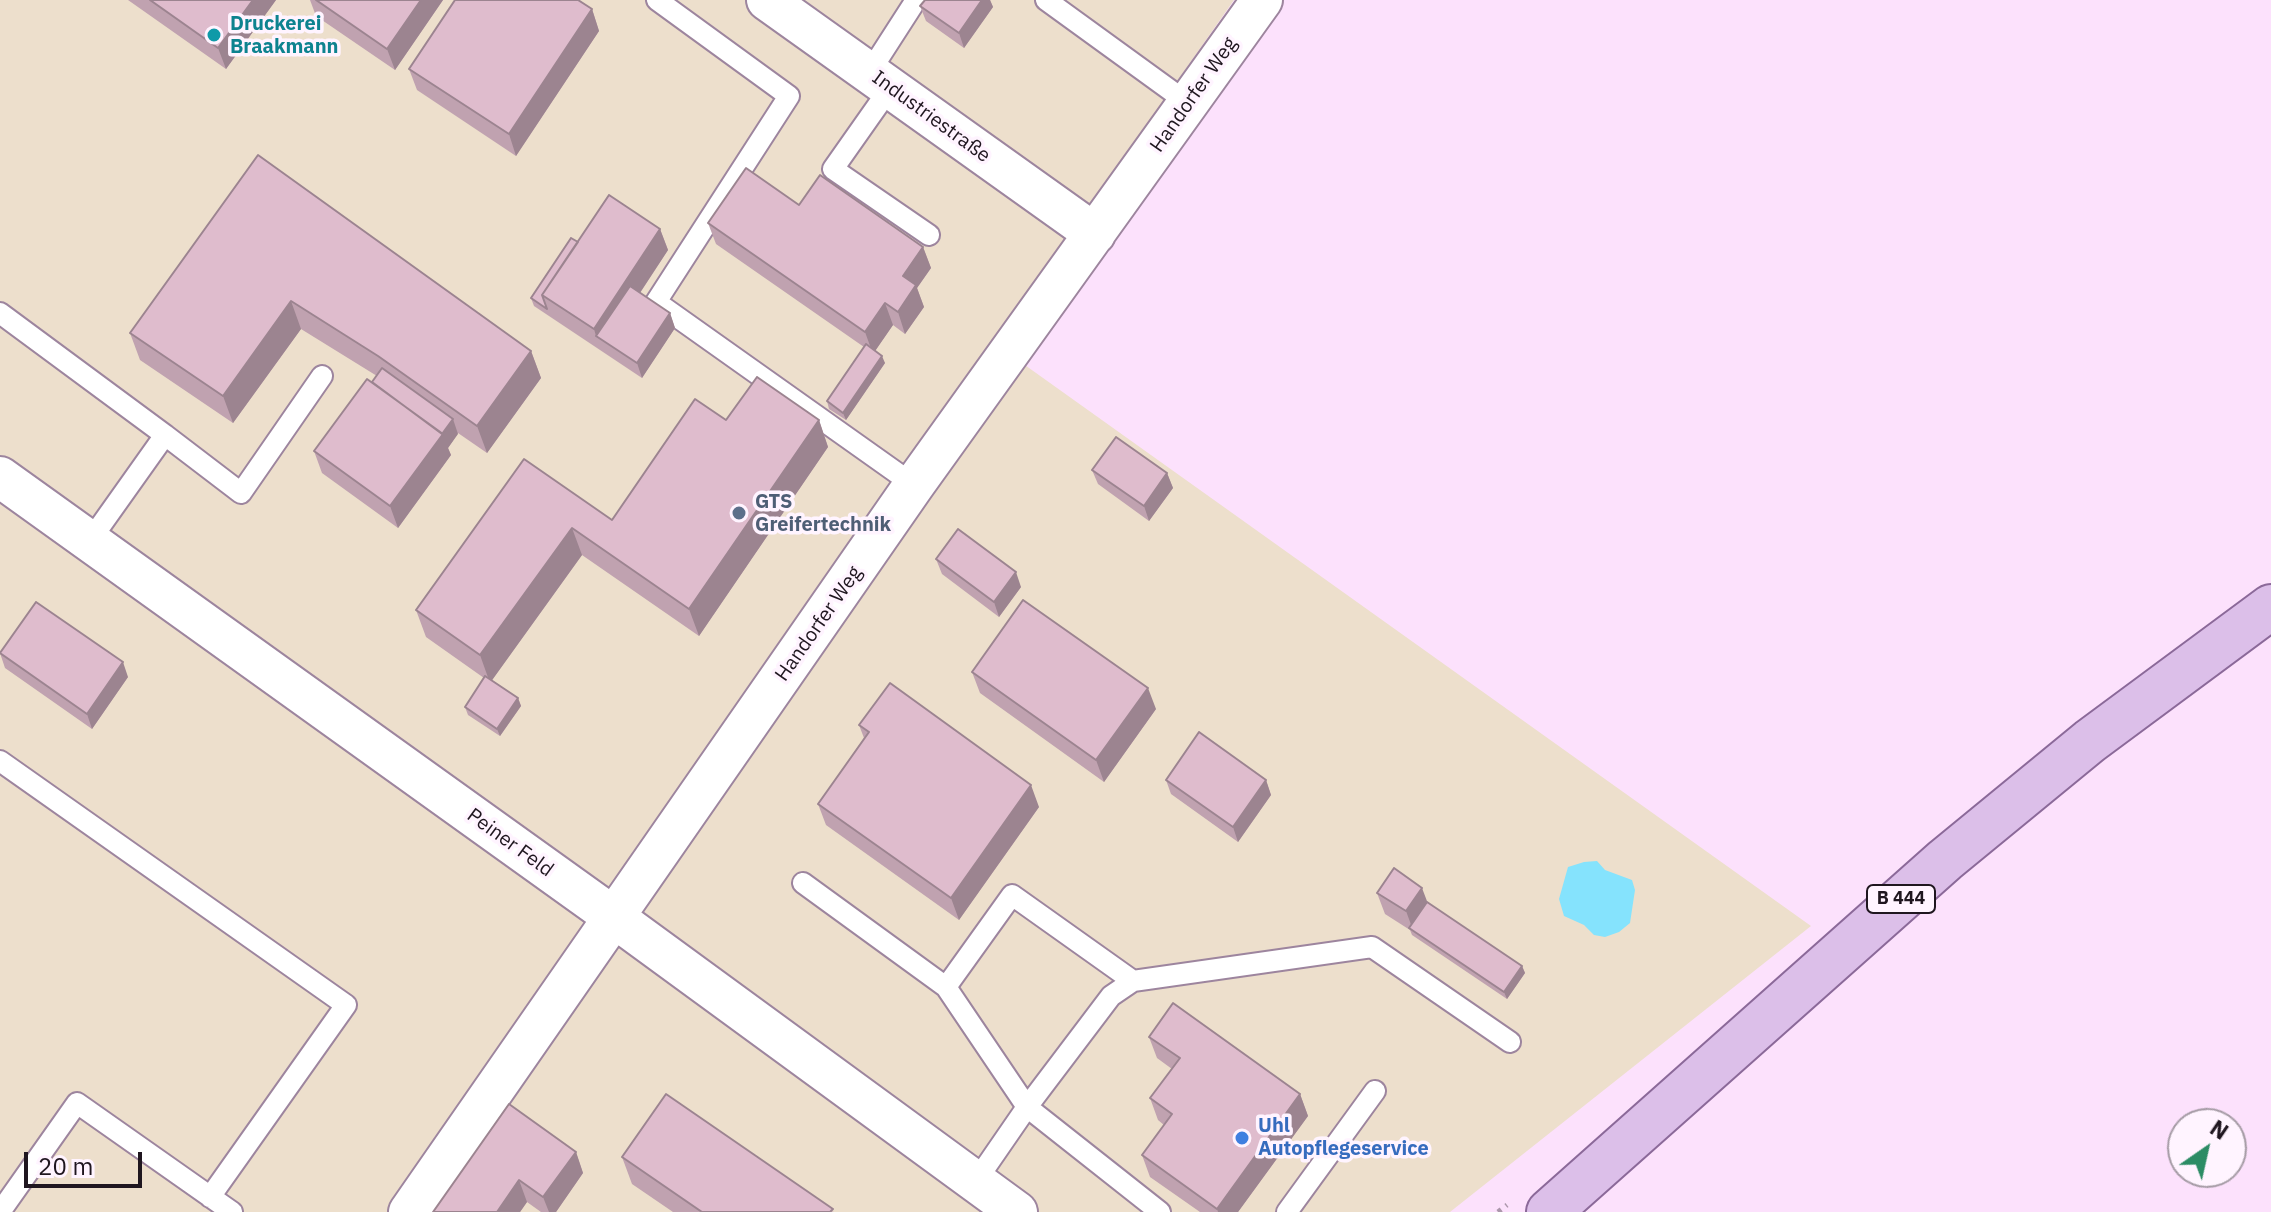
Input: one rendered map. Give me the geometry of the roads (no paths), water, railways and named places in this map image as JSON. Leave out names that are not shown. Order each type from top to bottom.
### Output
[{"type":"main road","name":"B 444","points":[[1549,1212],[1945,860],[2090,741],[2271,607]]},
{"type":"street","name":"Industriestraße","points":[[767,0],[1095,234]]},
{"type":"street","name":"Handorfer Weg","points":[[409,1212],[914,485],[1262,0]]},
{"type":"street","name":"Peiner Feld","points":[[0,477],[615,918],[1017,1212]]},
{"type":"lane","points":[[657,0],[789,96],[656,302],[914,485]]},
{"type":"lane","points":[[916,0],[880,80],[833,169],[929,235]]},
{"type":"lane","points":[[1046,0],[1188,103]]},
{"type":"lane","points":[[0,313],[241,493],[322,376]]},
{"type":"lane","points":[[89,542],[165,435]]},
{"type":"lane","points":[[0,761],[346,1005],[210,1197]]},
{"type":"lane","points":[[803,883],[946,987],[1027,1107],[1160,1212]]},
{"type":"lane","points":[[946,987],[1012,895],[1133,981]]},
{"type":"lane","points":[[976,1181],[1027,1107],[1111,996],[1133,981],[1372,947],[1510,1042]]},
{"type":"lane","points":[[1287,1212],[1375,1091]]},
{"type":"lane","points":[[0,1212],[77,1103],[232,1212]]},
{"type":"water","points":[[1597,861],[1605,870],[1632,880],[1635,890],[1630,923],[1619,932],[1605,937],[1594,935],[1584,925],[1564,916],[1559,899],[1568,867]]},
{"type":"place","name":"Druckerei Braakmann","points":[[214,35]]},
{"type":"place","name":"GTS Greifertechnik","points":[[739,513]]},
{"type":"place","name":"Uhl Autopflegeservice","points":[[1242,1138]]}]
